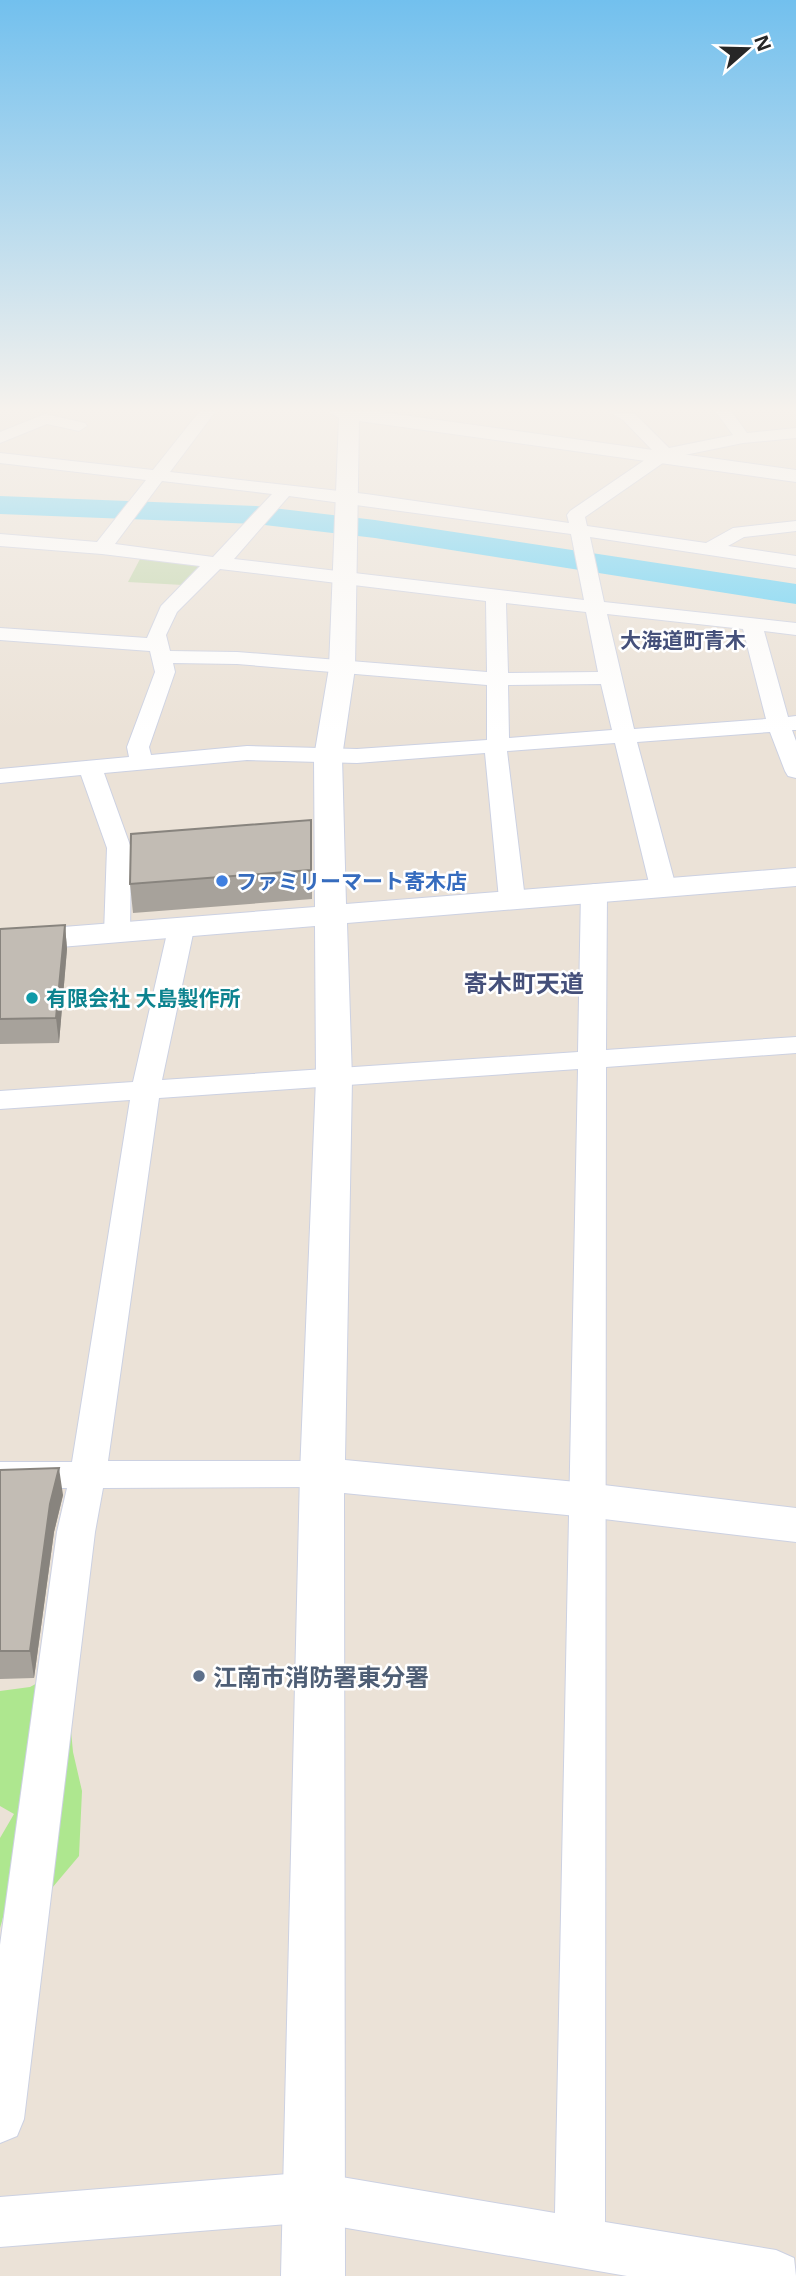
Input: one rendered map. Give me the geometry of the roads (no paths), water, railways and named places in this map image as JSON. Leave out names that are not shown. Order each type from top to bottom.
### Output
[{"type":"street","points":[[103,548],[126,518]]},
{"type":"street","points":[[142,764],[138,747],[165,672],[156,635],[168,610],[211,567],[219,563],[260,518]]},
{"type":"street","points":[[313,2276],[322,1474],[334,1079],[328,757],[342,668],[345,518]]},
{"type":"street","points":[[494,518],[796,562]]},
{"type":"street","points":[[577,518],[610,678],[663,887]]},
{"type":"street","points":[[708,550],[739,532],[796,524]]},
{"type":"street","points":[[0,540],[103,548],[343,579],[796,629]]},
{"type":"street","points":[[496,595],[496,746],[512,899]]},
{"type":"street","points":[[752,625],[788,724],[796,771]]},
{"type":"street","points":[[0,634],[342,668],[496,679],[610,678]]},
{"type":"street","points":[[0,776],[247,753],[328,757],[788,724]]},
{"type":"street","points":[[91,769],[119,848],[117,934]]},
{"type":"street","points":[[0,942],[796,877]]},
{"type":"street","points":[[580,2243],[594,892]]},
{"type":"street","points":[[0,2119],[76,1532],[88,1475],[146,1090],[181,929]]},
{"type":"street","points":[[0,1100],[796,1045]]},
{"type":"street","points":[[0,1475],[322,1474],[587,1500],[796,1525]]},
{"type":"street","points":[[0,2222],[312,2197],[776,2276]]},
{"type":"waterway","points":[[283,518],[375,529],[796,594]]},
{"type":"place","name":"ファミリーマート寄木店","points":[[222,881]]},
{"type":"place","name":"有限会社 大島製作所","points":[[32,998]]},
{"type":"place","name":"江南市消防署東分署","points":[[199,1676]]},
{"type":"district","name":"大海道町青木","points":[[683,640]]},
{"type":"district","name":"寄木町天道","points":[[524,982]]}]
